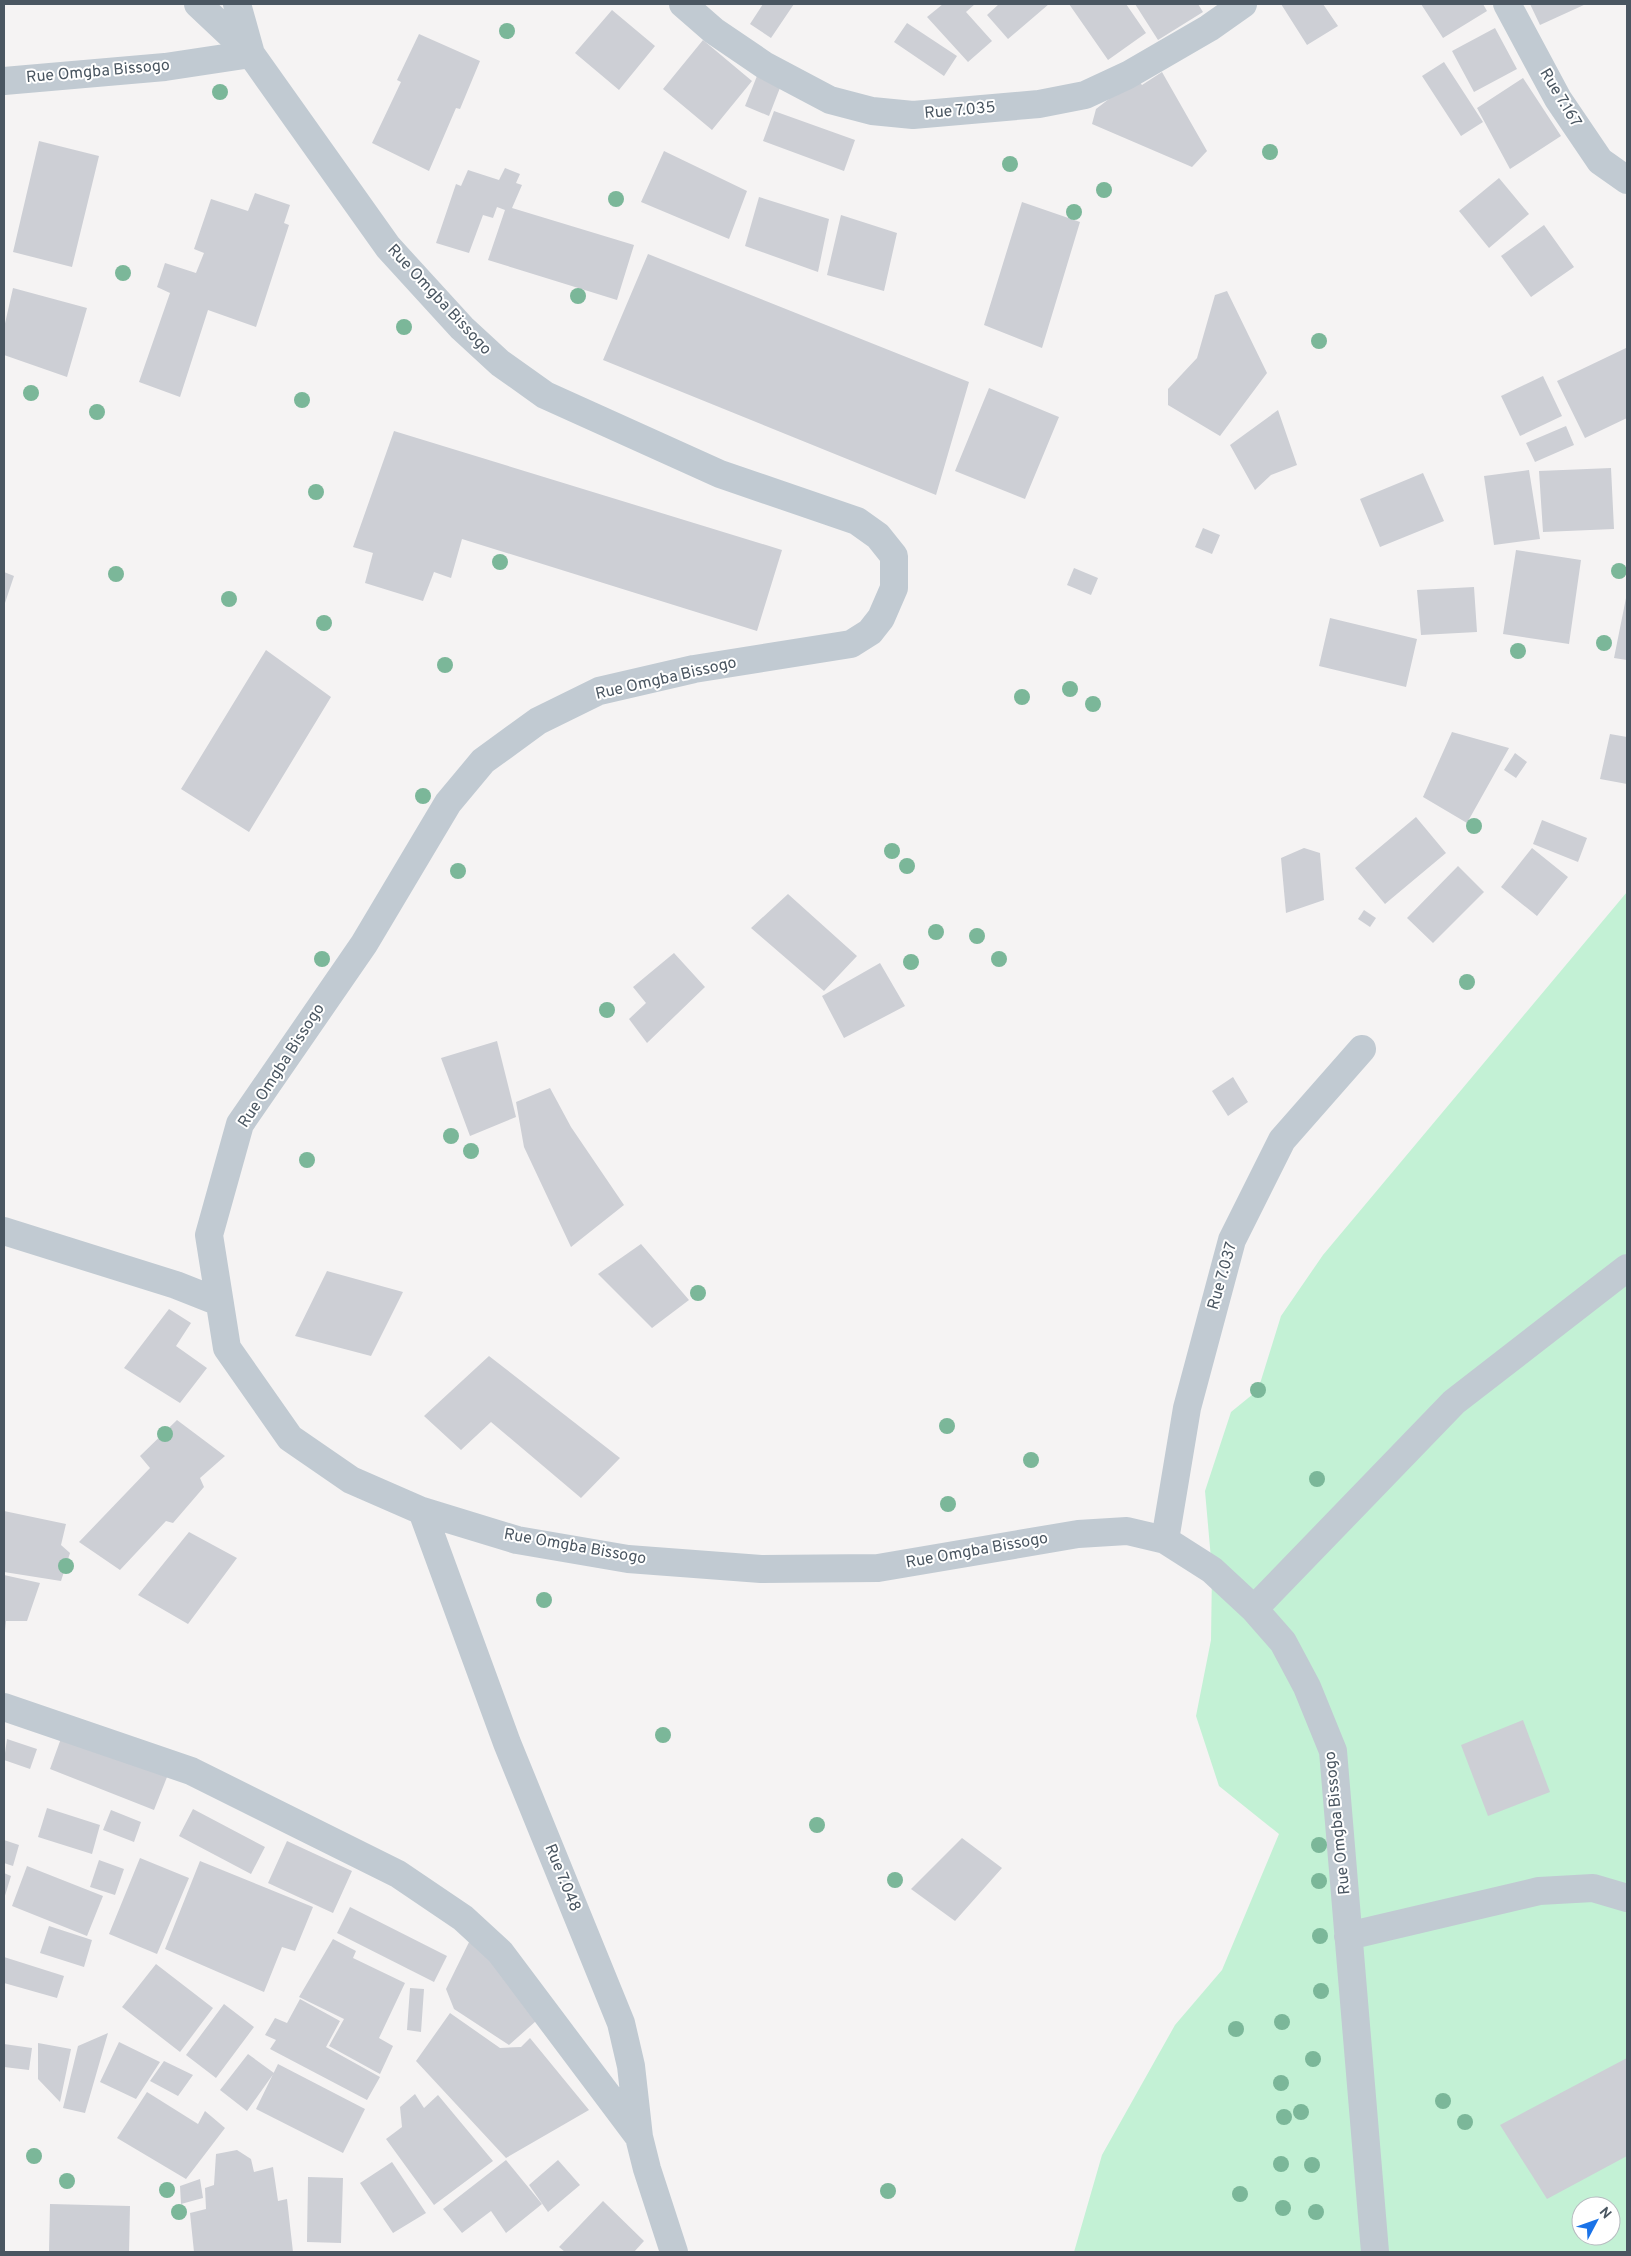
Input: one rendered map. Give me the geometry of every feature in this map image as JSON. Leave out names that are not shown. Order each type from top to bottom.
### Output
[{"type":"street","points":[[198,4],[251,54]]},
{"type":"street","name":"Rue Omgba Bissogo","points":[[237,4],[251,54],[388,247],[462,328],[500,363],[545,395],[720,474],[858,521],[878,536],[894,556],[894,588],[881,618],[870,632],[851,644],[694,669],[599,691],[538,722],[483,761],[448,803],[364,944],[240,1124],[209,1235],[227,1348],[290,1438],[351,1480],[422,1511],[517,1540],[628,1559],[761,1569],[878,1568],[1078,1534],[1127,1531],[1165,1540],[1212,1570],[1254,1609],[1287,1650],[1308,1687],[1333,1751],[1375,2252]]},
{"type":"street","name":"Rue 7.035","points":[[683,4],[714,31],[764,65],[830,100],[872,111],[912,115],[1039,104],[1085,95],[1128,75],[1209,28],[1243,4]]},
{"type":"street","name":"Rue 7.167","points":[[1507,4],[1568,115],[1600,161],[1627,180]]},
{"type":"street","name":"Rue Omgba Bissogo","points":[[4,80],[165,67],[251,54]]},
{"type":"street","name":"Rue 7.037","points":[[1165,1540],[1187,1408],[1232,1240],[1282,1140],[1362,1049]]},
{"type":"street","points":[[4,1231],[176,1285],[219,1302]]},
{"type":"street","points":[[1254,1609],[1454,1402],[1627,1268]]},
{"type":"street","name":"Rue 7.048","points":[[422,1511],[507,1743],[620,2023],[631,2066],[640,2137],[647,2169],[674,2252]]},
{"type":"street","points":[[4,1707],[191,1771],[398,1874],[455,1912],[500,1952],[640,2137]]},
{"type":"street","points":[[1348,1936],[1539,1890],[1593,1888],[1627,1898]]},
{"type":"green space","points":[[1627,892],[1627,2252],[1074,2252],[1102,2155],[1175,2025],[1222,1970],[1279,1834],[1219,1786],[1196,1716],[1211,1640],[1212,1570],[1205,1491],[1231,1412],[1258,1390],[1281,1316],[1323,1255]]},
{"type":"building","points":[[763,4],[794,4],[771,38],[750,24]]},
{"type":"building","points":[[943,4],[975,4],[966,12],[992,41],[968,62],[927,17]]},
{"type":"building","points":[[999,4],[1049,4],[1008,39],[987,15]]},
{"type":"building","points":[[1069,4],[1126,4],[1146,33],[1108,60]]},
{"type":"building","points":[[1135,4],[1198,4],[1203,12],[1158,40]]},
{"type":"building","points":[[1281,4],[1323,4],[1338,26],[1307,45]]},
{"type":"building","points":[[1421,4],[1483,4],[1487,11],[1443,38]]},
{"type":"building","points":[[1530,4],[1586,4],[1540,25]]},
{"type":"building","points":[[612,10],[655,46],[619,90],[575,53]]},
{"type":"building","points":[[907,23],[957,56],[944,76],[894,42]]},
{"type":"building","points":[[1495,28],[1517,69],[1474,92],[1452,51]]},
{"type":"building","points":[[419,34],[480,61],[460,109],[456,108],[429,171],[372,143],[401,82],[397,80]]},
{"type":"building","points":[[703,40],[752,81],[712,130],[663,89]]},
{"type":"building","points":[[1444,62],[1483,122],[1461,136],[1422,76]]},
{"type":"building","points":[[759,71],[783,80],[769,116],[745,106]]},
{"type":"building","points":[[1162,72],[1207,151],[1192,167],[1092,124],[1096,109],[1136,78],[1142,85]]},
{"type":"building","points":[[1523,78],[1561,136],[1510,169],[1477,108]]},
{"type":"building","points":[[774,111],[855,140],[844,171],[763,141]]},
{"type":"building","points":[[39,141],[99,156],[72,267],[13,252]]},
{"type":"building","points":[[664,151],[747,191],[729,239],[641,202]]},
{"type":"building","points":[[505,168],[520,174],[516,183],[522,185],[512,208],[634,245],[617,300],[488,260],[505,210],[497,207],[493,218],[483,215],[469,253],[436,243],[456,184],[461,186],[468,170],[499,180]]},
{"type":"building","points":[[1499,178],[1529,214],[1489,248],[1459,211]]},
{"type":"building","points":[[255,193],[290,205],[284,223],[289,225],[256,327],[208,310],[180,397],[139,382],[170,293],[157,287],[165,263],[196,273],[204,253],[194,249],[211,199],[248,211]]},
{"type":"building","points":[[759,197],[829,219],[818,272],[745,246]]},
{"type":"building","points":[[1022,202],[1080,222],[1042,348],[984,325]]},
{"type":"building","points":[[841,215],[897,233],[884,291],[827,275]]},
{"type":"building","points":[[1544,225],[1574,267],[1531,297],[1501,256]]},
{"type":"building","points":[[648,254],[969,382],[936,495],[603,360]]},
{"type":"building","points":[[13,288],[87,308],[67,377],[4,355],[4,328]]},
{"type":"building","points":[[1227,291],[1267,373],[1220,436],[1168,405],[1168,389],[1197,358],[1215,295]]},
{"type":"building","points":[[1626,348],[1627,418],[1585,438],[1557,381]]},
{"type":"building","points":[[1543,376],[1562,416],[1520,436],[1501,396]]},
{"type":"building","points":[[989,388],[1059,417],[1025,499],[955,471]]},
{"type":"building","points":[[1278,410],[1297,465],[1271,475],[1255,490],[1230,445]]},
{"type":"building","points":[[1566,426],[1574,445],[1535,462],[1526,443]]},
{"type":"building","points":[[394,431],[782,550],[757,631],[462,539],[451,578],[434,572],[423,601],[365,583],[373,553],[353,547]]},
{"type":"building","points":[[1611,468],[1614,529],[1543,532],[1539,471]]},
{"type":"building","points":[[1529,470],[1540,539],[1494,545],[1484,476]]},
{"type":"building","points":[[1423,473],[1444,521],[1380,547],[1360,499]]},
{"type":"building","points":[[1203,528],[1220,535],[1212,554],[1195,547]]},
{"type":"building","points":[[1516,550],[1581,560],[1569,644],[1503,634]]},
{"type":"building","points":[[1074,568],[1098,578],[1091,595],[1067,585]]},
{"type":"building","points":[[4,572],[14,576],[4,606]]},
{"type":"building","points":[[1474,587],[1477,632],[1421,635],[1417,590]]},
{"type":"building","points":[[1627,598],[1627,660],[1614,658]]},
{"type":"building","points":[[1330,618],[1417,639],[1406,687],[1319,666]]},
{"type":"building","points":[[266,650],[331,697],[249,832],[181,789]]},
{"type":"building","points":[[1452,732],[1509,748],[1467,823],[1423,797]]},
{"type":"building","points":[[1610,734],[1627,737],[1627,784],[1600,779]]},
{"type":"building","points":[[1515,753],[1527,762],[1516,778],[1504,770]]},
{"type":"building","points":[[1416,817],[1446,853],[1385,904],[1355,868]]},
{"type":"building","points":[[1542,820],[1587,838],[1578,862],[1533,844]]},
{"type":"building","points":[[1304,848],[1320,853],[1324,900],[1286,913],[1281,858]]},
{"type":"building","points":[[1532,848],[1568,877],[1537,916],[1501,887]]},
{"type":"building","points":[[1458,866],[1484,892],[1433,943],[1407,918]]},
{"type":"building","points":[[788,894],[857,956],[824,991],[751,928]]},
{"type":"building","points":[[1364,910],[1376,918],[1370,927],[1358,919]]},
{"type":"building","points":[[674,953],[705,987],[647,1043],[629,1019],[646,1003],[633,987]]},
{"type":"building","points":[[880,963],[905,1006],[844,1038],[822,996]]},
{"type":"building","points":[[497,1041],[516,1117],[470,1136],[441,1058]]},
{"type":"building","points":[[1233,1077],[1248,1102],[1228,1116],[1212,1091]]},
{"type":"building","points":[[550,1088],[571,1127],[624,1205],[571,1247],[524,1147],[516,1102]]},
{"type":"building","points":[[641,1244],[689,1300],[652,1328],[598,1274]]},
{"type":"building","points":[[327,1271],[403,1292],[371,1356],[295,1336]]},
{"type":"building","points":[[169,1309],[191,1323],[176,1346],[207,1368],[180,1403],[124,1368]]},
{"type":"building","points":[[489,1356],[620,1458],[581,1498],[491,1422],[461,1450],[424,1416]]},
{"type":"building","points":[[177,1420],[225,1456],[200,1478],[204,1487],[173,1523],[166,1521],[120,1570],[79,1542],[150,1468],[140,1456]]},
{"type":"building","points":[[4,1511],[66,1524],[61,1545],[70,1553],[61,1581],[4,1572]]},
{"type":"building","points":[[189,1532],[237,1558],[188,1624],[138,1595]]},
{"type":"building","points":[[4,1575],[40,1583],[27,1621],[6,1621],[5,1631]]},
{"type":"building","points":[[1523,1720],[1550,1792],[1488,1816],[1461,1745]]},
{"type":"building","points":[[64,1730],[169,1772],[154,1810],[50,1769]]},
{"type":"building","points":[[7,1739],[37,1749],[30,1769],[4,1760]]},
{"type":"building","points":[[47,1808],[100,1825],[92,1854],[38,1837]]},
{"type":"building","points":[[193,1809],[265,1847],[251,1874],[179,1836]]},
{"type":"building","points":[[111,1810],[141,1822],[134,1842],[103,1830]]},
{"type":"building","points":[[962,1838],[1002,1868],[955,1921],[911,1889]]},
{"type":"building","points":[[4,1840],[19,1845],[13,1866],[4,1863]]},
{"type":"building","points":[[287,1841],[352,1871],[333,1913],[268,1883]]},
{"type":"building","points":[[140,1858],[189,1878],[157,1954],[109,1934]]},
{"type":"building","points":[[99,1860],[124,1869],[115,1895],[90,1887]]},
{"type":"building","points":[[200,1861],[313,1907],[295,1951],[282,1947],[264,1992],[165,1949]]},
{"type":"building","points":[[27,1866],[103,1896],[87,1936],[12,1906]]},
{"type":"building","points":[[4,1873],[11,1876],[4,1899]]},
{"type":"building","points":[[350,1907],[447,1956],[434,1982],[337,1933]]},
{"type":"building","points":[[49,1926],[92,1940],[84,1967],[40,1953]]},
{"type":"building","points":[[473,1934],[545,2013],[509,2045],[454,2009],[446,1989]]},
{"type":"building","points":[[333,1939],[356,1951],[353,1958],[405,1983],[379,2038],[393,2046],[380,2074],[329,2046],[344,2019],[299,1997]]},
{"type":"building","points":[[4,1957],[64,1976],[57,1998],[4,1983]]},
{"type":"building","points":[[156,1964],[213,2008],[180,2052],[122,2007]]},
{"type":"building","points":[[410,1988],[424,1989],[421,2032],[407,2030]]},
{"type":"building","points":[[300,1999],[340,2021],[326,2047],[380,2077],[367,2100],[270,2049],[276,2040],[265,2035],[275,2018],[287,2023]]},
{"type":"building","points":[[224,2004],[254,2027],[216,2078],[186,2055]]},
{"type":"building","points":[[450,2013],[500,2048],[521,2047],[530,2038],[589,2110],[506,2158],[416,2061]]},
{"type":"building","points":[[108,2033],[85,2113],[63,2108],[78,2046]]},
{"type":"building","points":[[119,2042],[160,2062],[136,2099],[100,2082]]},
{"type":"building","points":[[38,2043],[71,2049],[60,2102],[38,2079]]},
{"type":"building","points":[[4,2044],[32,2048],[29,2070],[4,2067]]},
{"type":"building","points":[[248,2054],[274,2073],[247,2111],[220,2090]]},
{"type":"building","points":[[1627,2058],[1627,2156],[1547,2199],[1500,2125]]},
{"type":"building","points":[[164,2061],[193,2075],[178,2096],[150,2081]]},
{"type":"building","points":[[278,2064],[365,2109],[343,2153],[256,2109]]},
{"type":"building","points":[[147,2092],[198,2124],[205,2111],[225,2128],[186,2179],[117,2138]]},
{"type":"building","points":[[415,2094],[424,2108],[438,2095],[493,2161],[434,2205],[386,2139],[402,2127],[400,2107]]},
{"type":"building","points":[[237,2150],[251,2159],[254,2172],[273,2167],[278,2201],[287,2199],[293,2252],[194,2252],[190,2213],[206,2209],[205,2188],[214,2185],[216,2154]]},
{"type":"building","points":[[506,2160],[542,2204],[506,2233],[491,2211],[462,2233],[443,2209]]},
{"type":"building","points":[[558,2160],[580,2185],[548,2212],[529,2185]]},
{"type":"building","points":[[392,2162],[426,2213],[393,2233],[360,2183]]},
{"type":"building","points":[[308,2177],[343,2178],[341,2243],[307,2242]]},
{"type":"building","points":[[200,2179],[203,2198],[181,2204],[180,2186]]},
{"type":"building","points":[[603,2201],[644,2241],[634,2252],[565,2252],[559,2247]]},
{"type":"building","points":[[50,2204],[130,2206],[129,2252],[49,2252]]}]
